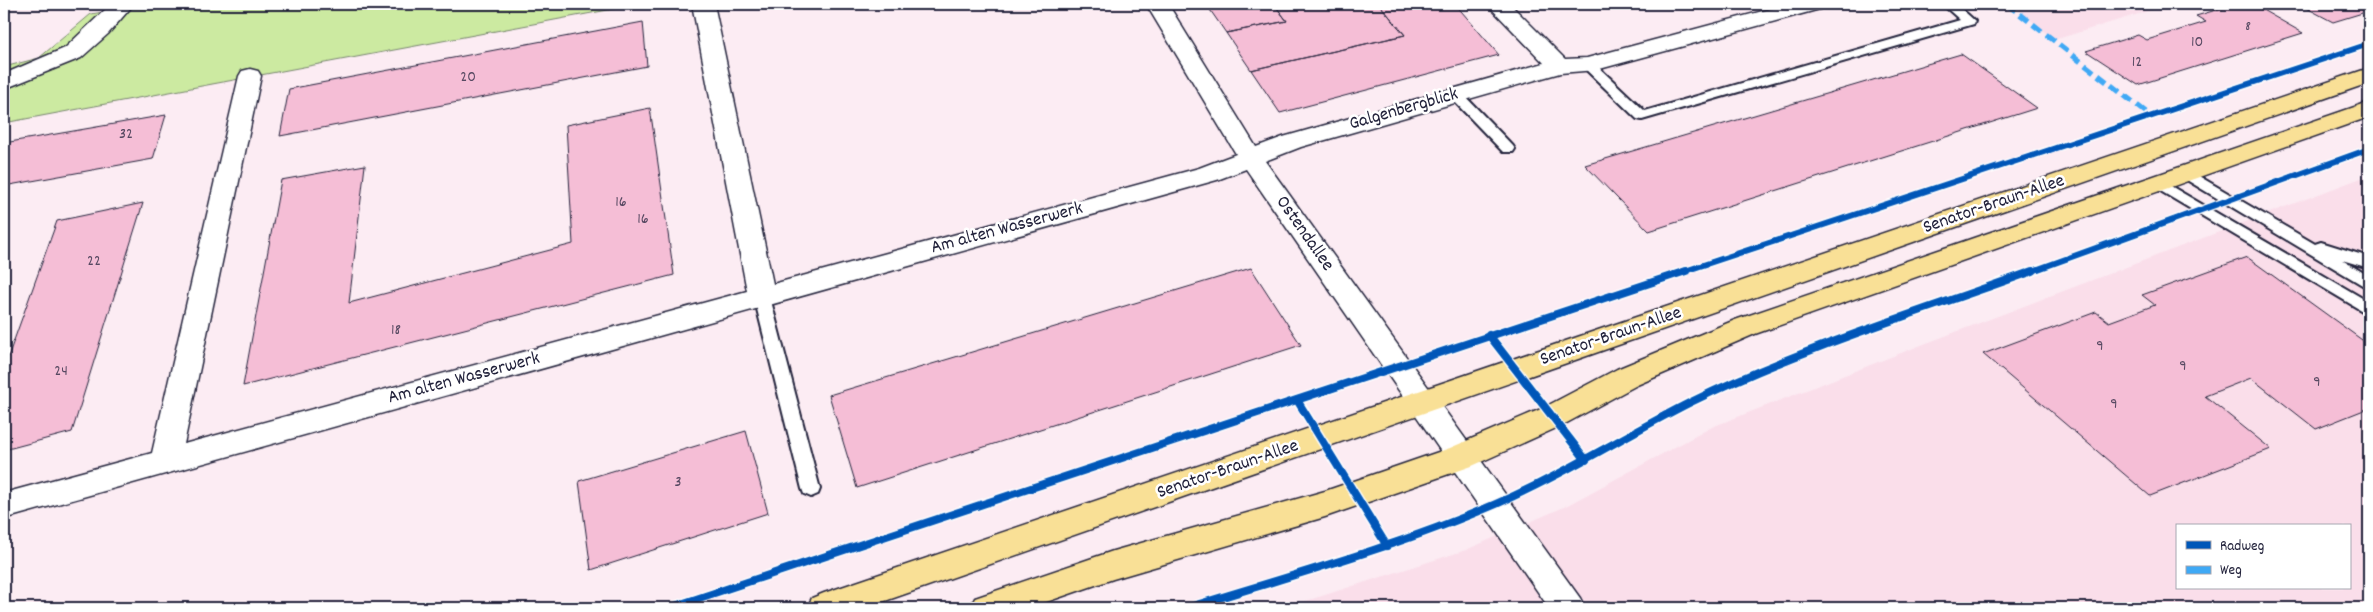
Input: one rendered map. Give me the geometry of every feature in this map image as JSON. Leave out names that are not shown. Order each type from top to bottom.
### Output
[{"type":"main road","name":"Senator-Braun-Allee","points":[[824,608],[1320,438],[1422,400],[2369,75]]},
{"type":"main road","name":"Senator-Braun-Allee","points":[[987,608],[1113,565],[1333,502],[1461,457],[1552,417],[1627,377],[1745,327],[2369,109]]},
{"type":"street","points":[[703,4],[762,297]]},
{"type":"street","name":"Ostendallee","points":[[1157,4],[1250,157],[1568,608]]},
{"type":"street","points":[[1498,4],[1559,66]]},
{"type":"street","name":"Galgenbergblick","points":[[1250,157],[1292,142],[1559,66],[1588,65],[1812,4]]},
{"type":"street","points":[[4,82],[73,53],[120,7]]},
{"type":"street","points":[[165,461],[250,76]]},
{"type":"street","name":"Am alten Wasserwerk","points":[[4,506],[1208,174],[1250,157]]},
{"type":"lane","points":[[1588,65],[1642,116],[1969,21],[1948,4]]},
{"type":"lane","points":[[1456,95],[1508,150]]},
{"type":"lane","points":[[2185,173],[2369,283]]},
{"type":"lane","points":[[2157,183],[2369,309]]},
{"type":"lane","points":[[2300,241],[2369,262]]},
{"type":"lane","points":[[762,297],[811,489]]},
{"type":"shaded area","points":[[2012,4],[2171,4],[2054,40]]},
{"type":"shaded area","points":[[2369,175],[2369,608],[1284,608],[1466,550],[1564,507],[1712,427],[1924,344]]},
{"type":"green space","points":[[151,4],[640,4],[4,123],[4,67],[39,58],[91,14]]},
{"type":"building","points":[[7,4],[70,4],[4,6]]},
{"type":"building","points":[[1206,4],[1274,4],[1287,21],[1226,33]]},
{"type":"building","points":[[1274,4],[1379,4],[1405,35],[1251,70],[1226,33],[1287,21]]},
{"type":"building","points":[[1379,4],[1455,4],[1499,55],[1280,113],[1251,70],[1405,35]]},
{"type":"building","points":[[2236,4],[2252,4],[2303,33],[2138,85],[2086,51],[2138,35],[2147,40],[2206,22],[2196,16]]},
{"type":"building","points":[[2299,4],[2369,4],[2369,11],[2333,22]]},
{"type":"building","points":[[643,22],[647,66],[280,136],[289,89]]},
{"type":"building","points":[[1961,54],[2037,108],[1649,231],[1585,165]]},
{"type":"building","points":[[650,108],[674,275],[243,386],[281,180],[365,165],[349,303],[573,244],[566,125]]},
{"type":"building","points":[[166,115],[153,159],[4,186],[4,143]]},
{"type":"building","points":[[143,203],[72,432],[4,450],[4,368],[57,221]]},
{"type":"building","points":[[2247,257],[2369,345],[2369,408],[2316,429],[2251,378],[2205,396],[2271,449],[2150,496],[1983,354],[2096,312],[2109,322],[2155,305],[2142,295]]},
{"type":"building","points":[[1251,268],[1301,345],[857,488],[829,395]]},
{"type":"building","points":[[746,431],[768,513],[591,570],[579,481]]},
{"type":"marked path","points":[[2007,4],[2152,117]]},
{"type":"cycle path","points":[[669,608],[2369,44]]},
{"type":"cycle path","points":[[1187,608],[1387,546],[1496,504],[1586,460],[1691,402],[1795,357],[2369,149]]},
{"type":"cycle path","points":[[1489,335],[1586,460]]},
{"type":"cycle path","points":[[1297,400],[1387,546]]}]
